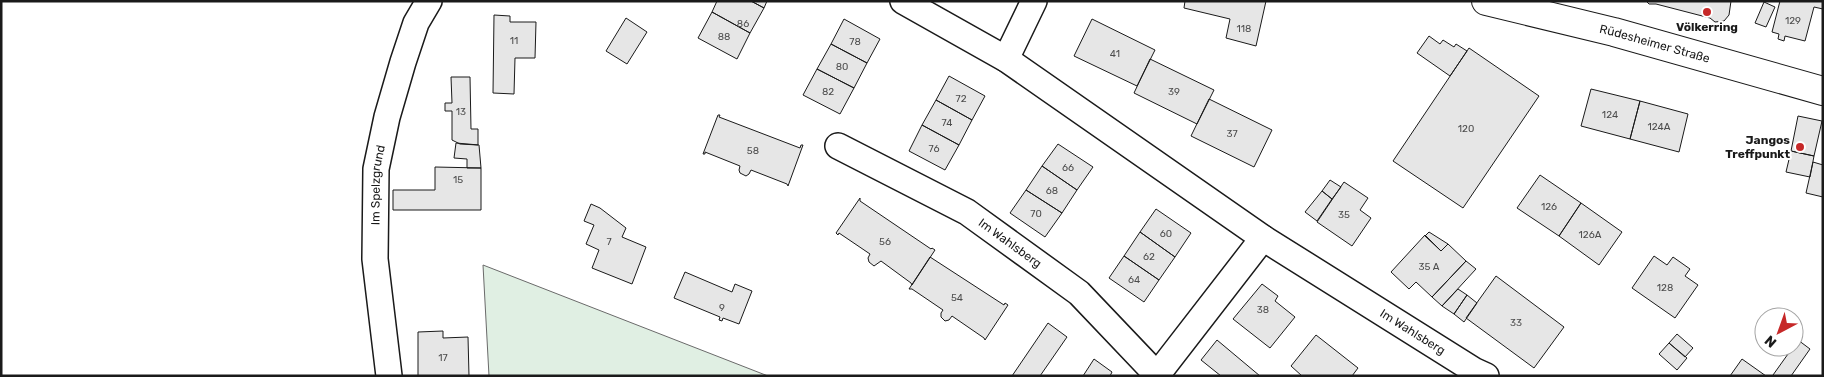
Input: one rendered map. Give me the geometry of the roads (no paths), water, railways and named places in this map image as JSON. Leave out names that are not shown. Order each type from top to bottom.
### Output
[{"type":"street","name":"Im Spelzgrund","points":[[389,376],[375,259],[376,169],[387,117],[403,62],[416,23],[429,1]]},
{"type":"street","name":"Im Wahlsberg","points":[[903,1],[1006,58],[1263,238],[1475,371],[1486,376]]},
{"type":"street","points":[[1006,58],[1034,1]]},
{"type":"street","name":"Rüdesheimer Straße","points":[[1486,1],[1614,32],[1823,91]]},
{"type":"street","name":"Im Wahlsberg","points":[[838,146],[967,212],[991,229],[1079,292],[1158,375],[1263,238]]},
{"type":"place","name":"Völkerring","points":[[1707,12]]},
{"type":"place","name":"Jangos Treffpunkt","points":[[1800,147]]}]
